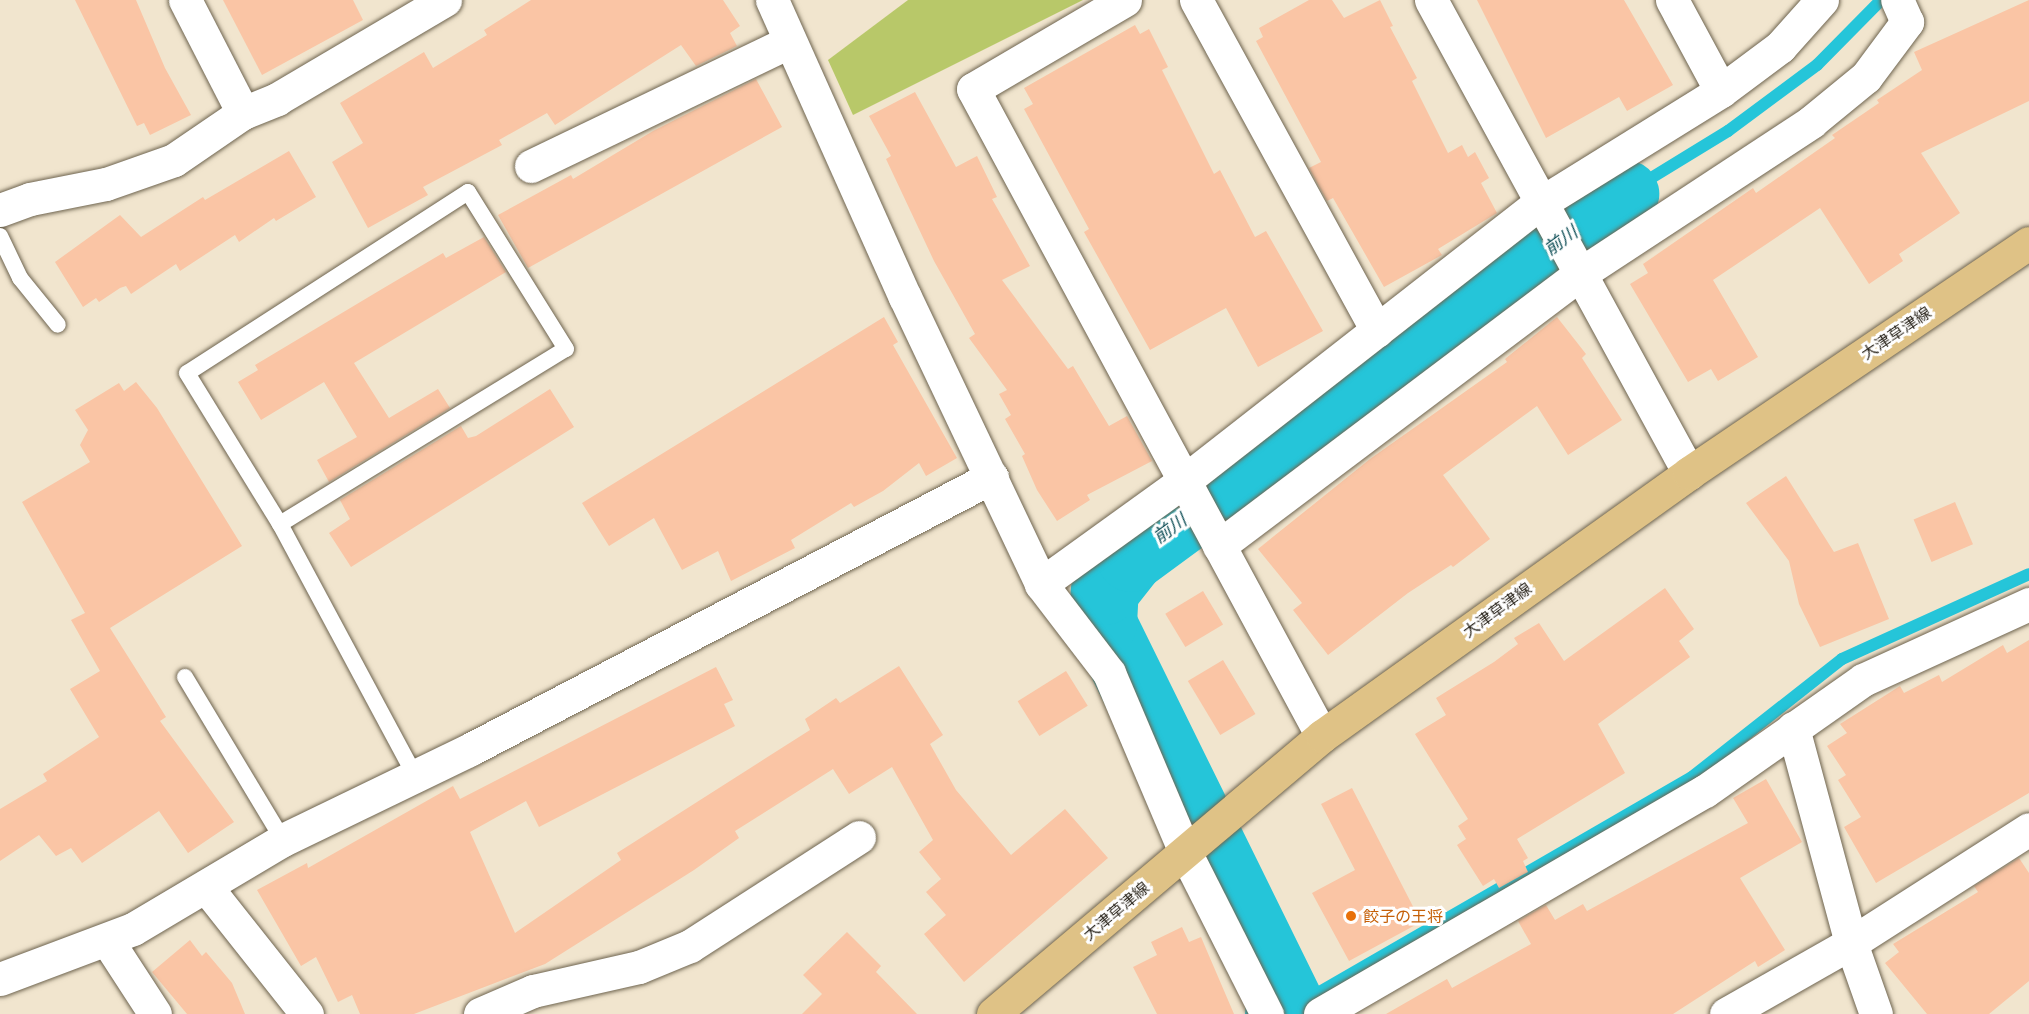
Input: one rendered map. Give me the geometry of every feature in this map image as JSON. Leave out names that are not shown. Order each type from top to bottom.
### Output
[{"type":"main road","name":"大津草津線","points":[[993,1014],[1322,736],[1689,473],[2029,243]]},
{"type":"street","points":[[185,0],[243,113]]},
{"type":"street","points":[[0,210],[30,199],[106,184],[174,160],[243,113],[278,99],[403,11],[446,0]]},
{"type":"street","points":[[772,0],[789,42],[1041,584],[1109,673],[1185,852],[1267,1014]]},
{"type":"street","points":[[1125,0],[973,89],[1322,736]]},
{"type":"street","points":[[1196,0],[1377,331]]},
{"type":"street","points":[[1431,0],[1539,204],[1689,473]]},
{"type":"street","points":[[1672,0],[1721,91]]},
{"type":"street","points":[[1041,584],[1188,488],[1377,331],[1539,204],[1721,91],[1780,47],[1822,0]]},
{"type":"street","points":[[1214,537],[1580,274],[1811,122],[1866,77],[1907,22],[1897,0]]},
{"type":"street","points":[[531,166],[789,42]]},
{"type":"street","points":[[0,979],[107,940],[207,888],[283,840],[414,774],[469,750],[992,477]]},
{"type":"street","points":[[1320,1014],[1705,791],[1863,680],[2029,604]]},
{"type":"street","points":[[1793,728],[1851,944],[1876,1014]]},
{"type":"street","points":[[1726,1014],[1851,944],[2029,829]]},
{"type":"street","points":[[480,1014],[533,991],[639,967],[690,946],[859,837]]},
{"type":"street","points":[[207,888],[307,1014]]},
{"type":"street","points":[[107,940],[155,1014]]},
{"type":"lane","points":[[280,524],[566,349],[468,192],[187,373],[280,524],[414,774]]},
{"type":"lane","points":[[0,236],[21,278],[58,325]]},
{"type":"lane","points":[[185,678],[283,840]]},
{"type":"green space","points":[[908,0],[1083,0],[853,115],[828,60]]},
{"type":"building","points":[[75,0],[136,0],[165,68],[191,115],[150,135],[144,123],[137,126]]},
{"type":"building","points":[[223,0],[353,0],[363,20],[262,75]]},
{"type":"building","points":[[531,0],[723,0],[740,26],[730,33],[737,46],[696,66],[681,45],[555,125],[547,113],[499,140],[502,145],[423,187],[428,195],[368,228],[332,162],[363,143],[340,103],[424,52],[433,68],[487,35],[484,30]]},
{"type":"building","points":[[1309,0],[1332,0],[1344,18],[1380,0],[1393,26],[1390,27],[1417,78],[1412,81],[1448,153],[1462,145],[1468,157],[1475,152],[1489,178],[1481,183],[1497,213],[1438,249],[1442,255],[1384,287],[1333,198],[1327,201],[1309,168],[1321,162],[1256,41],[1263,37],[1259,28]]},
{"type":"building","points":[[1477,0],[1624,0],[1673,85],[1627,111],[1619,97],[1546,138]]},
{"type":"building","points":[[2029,0],[2029,101],[1921,153],[1960,213],[1899,254],[1903,261],[1869,284],[1820,208],[1713,280],[1758,357],[1718,381],[1711,369],[1688,382],[1630,284],[1648,273],[1643,264],[1753,188],[1756,193],[1835,138],[1832,135],[1879,103],[1877,100],[1922,70],[1914,52]]},
{"type":"building","points":[[1135,25],[1140,34],[1149,29],[1168,67],[1162,70],[1214,174],[1220,170],[1255,237],[1266,231],[1323,331],[1258,367],[1226,308],[1150,350],[1084,232],[1089,229],[1024,109],[1033,104],[1024,88]]},
{"type":"building","points":[[756,79],[782,127],[528,268],[498,215],[571,175],[573,179],[653,131]]},
{"type":"building","points":[[915,92],[956,167],[977,156],[997,197],[992,199],[1030,266],[1002,280],[1068,369],[1073,366],[1109,426],[1127,416],[1152,461],[1087,495],[1090,500],[1057,521],[1037,490],[1022,456],[1025,454],[1005,419],[1011,415],[999,394],[1007,390],[969,338],[975,334],[934,261],[886,159],[891,156],[869,116]]},
{"type":"building","points":[[289,151],[316,197],[276,221],[274,218],[239,242],[235,235],[180,271],[176,264],[131,294],[126,286],[99,302],[96,298],[83,307],[55,262],[120,215],[141,237],[203,197],[205,200]]},
{"type":"building","points":[[484,237],[506,272],[354,363],[389,418],[438,389],[450,408],[329,482],[317,460],[357,437],[324,382],[261,420],[238,382],[258,370],[255,365],[443,253],[446,258]]},
{"type":"building","points":[[884,317],[898,342],[893,345],[957,458],[926,476],[919,463],[883,491],[854,507],[851,503],[791,540],[795,548],[731,581],[718,551],[682,570],[654,518],[609,546],[582,503]]},
{"type":"building","points":[[1557,317],[1586,354],[1582,358],[1622,420],[1568,455],[1537,406],[1443,475],[1490,539],[1453,567],[1451,565],[1408,593],[1328,655],[1293,610],[1302,603],[1258,549],[1370,459],[1507,362],[1505,359]]},
{"type":"building","points":[[136,382],[157,408],[242,546],[110,628],[166,717],[160,721],[234,822],[188,853],[159,811],[82,863],[71,848],[56,856],[39,835],[0,861],[0,809],[47,781],[43,774],[99,737],[70,689],[100,671],[71,620],[85,613],[22,502],[90,462],[80,445],[88,430],[75,410],[119,383],[124,391]]},
{"type":"building","points":[[550,389],[574,427],[351,567],[329,533],[350,519],[340,500],[461,426],[468,438],[476,436]]},
{"type":"building","points":[[1786,476],[1834,552],[1858,543],[1889,619],[1820,647],[1799,604],[1789,561],[1746,503]]},
{"type":"building","points":[[1955,502],[1973,544],[1932,562],[1914,520]]},
{"type":"building","points":[[1665,588],[1694,629],[1679,641],[1690,657],[1598,724],[1625,773],[1517,839],[1528,858],[1523,861],[1528,872],[1499,888],[1494,879],[1483,886],[1457,845],[1466,839],[1458,826],[1468,819],[1415,734],[1446,715],[1436,698],[1494,662],[1518,644],[1514,638],[1539,623],[1564,661]]},
{"type":"building","points":[[1203,591],[1223,624],[1185,647],[1165,614]]},
{"type":"building","points":[[2029,640],[2029,793],[1876,883],[1844,827],[1861,817],[1838,780],[1846,775],[1827,746],[1847,733],[1840,724],[1900,686],[1904,693],[1939,675],[1942,682],[2003,645],[2007,653]]},
{"type":"building","points":[[1223,660],[1255,714],[1220,735],[1188,681]]},
{"type":"building","points":[[899,666],[943,735],[930,744],[956,790],[1011,855],[1065,809],[1108,858],[964,982],[924,934],[946,915],[926,892],[941,879],[919,852],[933,840],[892,767],[849,794],[833,769],[735,831],[739,838],[694,870],[545,964],[414,1014],[360,1014],[352,995],[338,1002],[316,957],[301,966],[257,890],[307,863],[308,868],[453,786],[460,799],[716,667],[733,700],[724,704],[735,726],[539,827],[526,801],[470,832],[515,933],[621,860],[617,853],[810,730],[805,719],[836,698],[840,703]]},
{"type":"building","points":[[1066,671],[1088,706],[1039,736],[1018,701]]},
{"type":"building","points":[[1766,779],[1802,842],[1740,878],[1785,950],[1758,967],[1755,961],[1673,1014],[1386,1014],[1447,979],[1452,988],[1531,944],[1518,921],[1546,905],[1555,920],[1583,904],[1587,911],[1748,823],[1733,798]]},
{"type":"building","points":[[1352,788],[1421,922],[1349,961],[1312,893],[1355,870],[1321,804]]},
{"type":"building","points":[[2019,858],[2029,873],[2029,981],[1989,1014],[1927,1014],[1885,963],[1899,952],[1893,944],[1978,892],[1974,886]]},
{"type":"building","points":[[1182,927],[1189,942],[1201,937],[1234,1014],[1157,1014],[1133,967],[1157,955],[1151,942]]},
{"type":"building","points":[[847,932],[881,966],[876,972],[917,1014],[802,1014],[822,994],[803,975]]},
{"type":"building","points":[[190,940],[202,956],[206,952],[232,983],[245,1014],[187,1014],[152,972]]},
{"type":"waterway","points":[[1625,194],[1728,131],[1817,65],[1881,0]]},
{"type":"waterway","name":"前川","points":[[1279,1014],[1292,1008],[1103,624],[1105,591],[1131,558],[1625,194]]},
{"type":"waterway","points":[[1292,1008],[1692,777],[1842,659],[2029,574]]},
{"type":"place","name":"餃子の王将","points":[[1351,916]]}]
